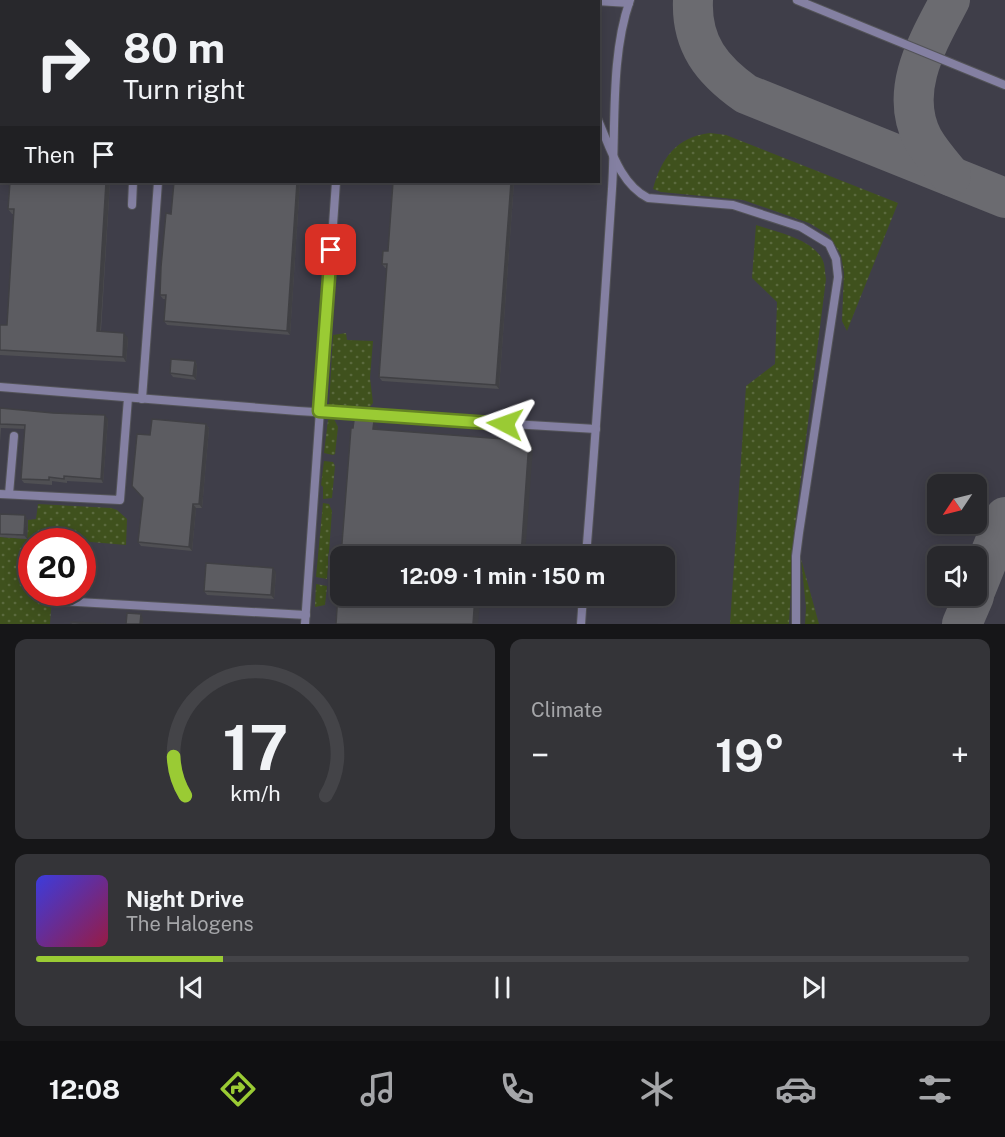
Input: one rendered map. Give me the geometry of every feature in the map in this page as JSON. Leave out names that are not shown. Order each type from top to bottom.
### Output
[{"type":"lane","points":[[587,546],[596,429],[618,44],[629,1],[600,0]]},
{"type":"lane","points":[[797,0],[1005,85]]},
{"type":"lane","points":[[600,125],[616,163],[639,193],[648,198],[733,205],[801,226],[829,244],[836,259],[838,277],[796,556],[796,624]]},
{"type":"lane","points":[[132,205],[133,183]]},
{"type":"lane","points":[[142,399],[158,183]]},
{"type":"lane","points":[[305,624],[336,183]]},
{"type":"lane","points":[[0,387],[142,399],[596,429]]},
{"type":"lane","points":[[0,494],[120,500],[128,398]]},
{"type":"lane","points":[[9,494],[14,436]]},
{"type":"lane","points":[[96,603],[306,615]]},
{"type":"lane","points":[[581,624],[582,606]]},
{"type":"shaded area","points":[[600,0],[1005,0],[1005,624],[0,624],[0,183],[600,183]]},
{"type":"green space","points":[[710,133],[726,135],[898,203],[847,331],[842,321],[844,273],[841,255],[829,235],[809,223],[743,200],[661,192],[653,189],[660,168],[672,151],[688,139]]},
{"type":"green space","points":[[756,225],[796,238],[814,249],[824,264],[826,279],[794,534],[789,624],[730,624],[746,386],[775,364],[777,302],[752,278]]},
{"type":"green space","points":[[346,333],[347,340],[373,341],[370,378],[373,403],[370,407],[329,405],[333,335]]},
{"type":"green space","points":[[334,419],[338,427],[333,455],[324,453],[328,420]]},
{"type":"green space","points":[[324,461],[333,462],[335,466],[332,498],[323,499],[321,485]]},
{"type":"green space","points":[[323,503],[329,504],[332,511],[327,579],[316,577]]},
{"type":"green space","points":[[38,504],[111,508],[127,519],[126,545],[96,542],[96,528],[28,528],[28,520],[36,519]]},
{"type":"green space","points":[[0,537],[18,538],[18,606],[51,606],[50,624],[0,624]]},
{"type":"green space","points":[[801,559],[819,624],[805,624],[806,607]]},
{"type":"green space","points":[[316,584],[327,586],[325,605],[315,607]]},
{"type":"building","points":[[10,183],[106,183],[97,331],[124,333],[123,357],[0,350],[0,325],[7,325],[14,209],[8,209]]},
{"type":"building","points":[[174,183],[297,183],[287,331],[164,321],[166,295],[160,295],[161,267],[166,213],[171,214]]},
{"type":"building","points":[[393,183],[511,183],[496,385],[379,377],[387,264],[382,264],[383,251],[388,251]]},
{"type":"building","points":[[171,359],[195,361],[193,376],[170,373]]},
{"type":"building","points":[[0,408],[105,415],[101,479],[64,476],[64,479],[49,477],[49,480],[21,479],[25,425],[0,424]]},
{"type":"building","points":[[152,419],[206,424],[199,504],[193,504],[189,547],[138,542],[143,498],[132,486],[137,434],[150,435]]},
{"type":"building","points":[[354,420],[374,421],[373,429],[529,441],[522,546],[342,546],[351,428],[353,428]]},
{"type":"building","points":[[0,514],[25,515],[24,528],[18,528],[18,535],[0,534]]},
{"type":"building","points":[[206,563],[273,568],[271,595],[204,591]]},
{"type":"building","points":[[337,606],[474,606],[473,624],[336,624]]},
{"type":"building","points":[[127,613],[141,614],[140,624],[126,624]]},
{"type":"building","points":[[71,622],[106,624],[71,624]]},
{"type":"taxiway","points":[[693,0],[696,30],[706,54],[723,75],[746,94],[1005,198]]},
{"type":"taxiway","points":[[950,0],[919,67],[914,103],[916,121],[923,139],[951,176]]},
{"type":"taxiway","points":[[987,562],[1005,517]]},
{"type":"taxiway","points":[[962,624],[970,606]]},
{"type":"route","points":[[331,250],[319,411],[505,424]]}]
